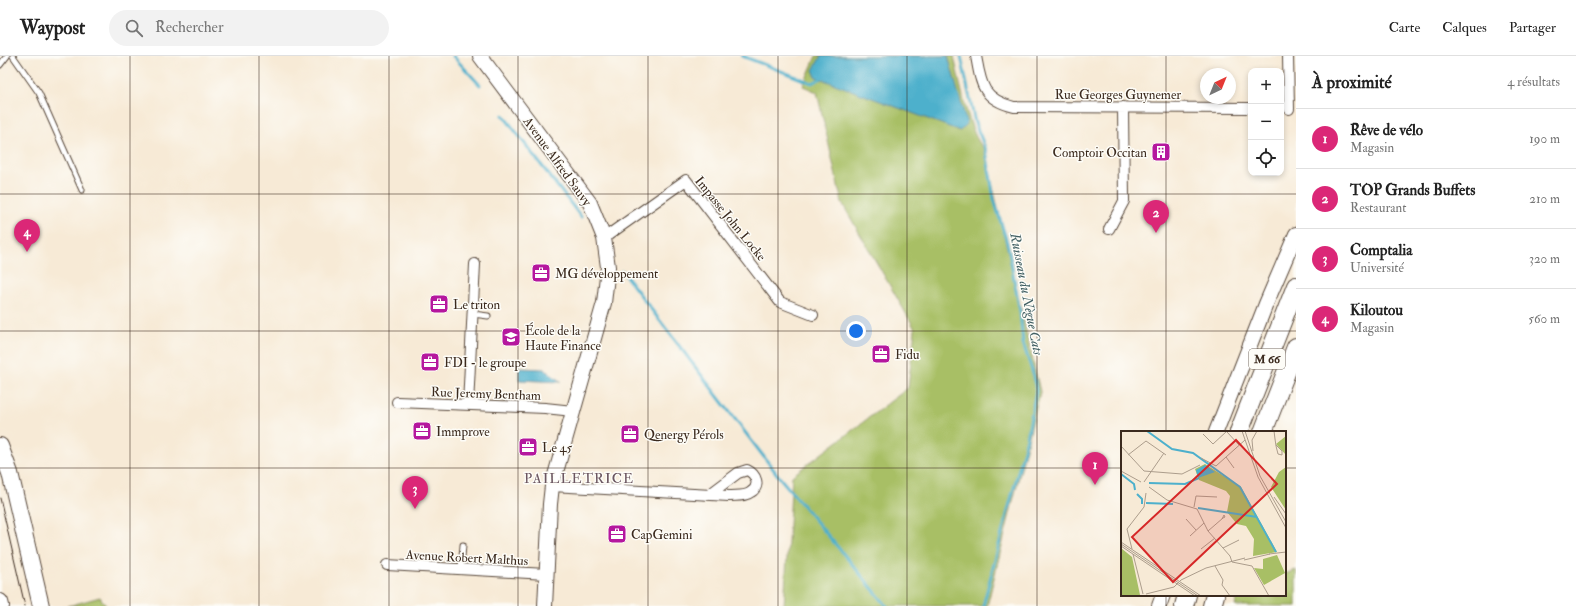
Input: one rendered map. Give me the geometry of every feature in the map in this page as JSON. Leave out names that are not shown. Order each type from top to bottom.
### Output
[{"type":"highway","name":"M 66","points":[[1239,431],[1296,286]]},
{"type":"highway","name":"M 66","points":[[1263,431],[1296,346]]},
{"type":"highway","points":[[1184,606],[1187,596]]},
{"type":"highway","points":[[1212,606],[1215,596]]},
{"type":"main road","points":[[0,446],[10,473],[41,606]]},
{"type":"main road","points":[[0,602],[1,606]]},
{"type":"street","name":"Avenue Alfred Sauvy","points":[[480,56],[590,203],[604,238],[608,267],[604,303],[552,486],[545,606]]},
{"type":"street","name":"Rue Georges Guynemer","points":[[976,56],[981,83],[988,95],[999,103],[1014,107],[1248,108]]},
{"type":"street","points":[[1288,56],[1289,109]]},
{"type":"street","points":[[1109,229],[1124,202],[1123,107]]},
{"type":"street","name":"Impasse John Locke","points":[[604,238],[686,180],[780,302],[813,315]]},
{"type":"street","points":[[1216,431],[1266,304],[1296,234]]},
{"type":"street","points":[[468,405],[475,264]]},
{"type":"street","name":"Rue Jeremy Bentham","points":[[397,402],[573,410]]},
{"type":"street","points":[[552,486],[710,494]]},
{"type":"street","name":"Avenue Robert Malthus","points":[[387,565],[546,574]]},
{"type":"street","points":[[1159,606],[1163,596]]},
{"type":"lane","points":[[0,65],[7,56]]},
{"type":"lane","points":[[12,56],[39,93],[82,190]]},
{"type":"lane","points":[[473,314],[488,316]]},
{"type":"lane","points":[[462,569],[463,545]]},
{"type":"green space","points":[[816,56],[954,56],[969,120],[979,142],[984,148],[1040,392],[987,606],[784,606],[792,476],[908,388],[915,329],[842,203],[817,92],[803,86]]},
{"type":"green space","points":[[1296,570],[1296,606],[1235,606],[1238,596],[1286,596],[1286,574]]},
{"type":"green space","points":[[100,597],[106,606],[68,606]]},
{"type":"water","points":[[821,56],[948,56],[967,124],[960,131],[816,77],[813,70]]},
{"type":"water","points":[[519,368],[544,369],[561,382],[519,380]]},
{"type":"waterway","points":[[453,56],[480,85]]},
{"type":"waterway","points":[[742,56],[812,83],[820,79]]},
{"type":"waterway","name":"Ruisseau du Nègue Cats","points":[[961,56],[975,123],[986,150],[994,199],[1008,246],[1020,312],[1023,343],[1034,377],[1036,391],[1027,438],[983,606]]},
{"type":"waterway","points":[[503,115],[581,217]]},
{"type":"waterway","points":[[622,271],[780,478],[887,606]]},
{"type":"tram line","points":[[0,498],[25,606]]},
{"type":"place","name":"Comptoir Occitan","points":[[1161,152]]},
{"type":"place","name":"TOP Grands Buffets","points":[[1156,233]]},
{"type":"place","name":"Kiloutou","points":[[27,252]]},
{"type":"place","name":"MG développement","points":[[541,273]]},
{"type":"place","name":"Le triton","points":[[439,304]]},
{"type":"place","name":"École de la Haute Finance","points":[[511,337]]},
{"type":"place","name":"Fidu","points":[[881,354]]},
{"type":"place","name":"FDI - le groupe","points":[[430,362]]},
{"type":"place","name":"Immprove","points":[[422,431]]},
{"type":"place","name":"Qenergy Pérols","points":[[630,434]]},
{"type":"place","name":"Le 45","points":[[528,447]]},
{"type":"place","name":"Rêve de vélo","points":[[1095,485]]},
{"type":"place","name":"Comptalia","points":[[415,509]]},
{"type":"place","name":"CapGemini","points":[[617,534]]},
{"type":"district","name":"PAILLETRICE","points":[[579,478]]}]
